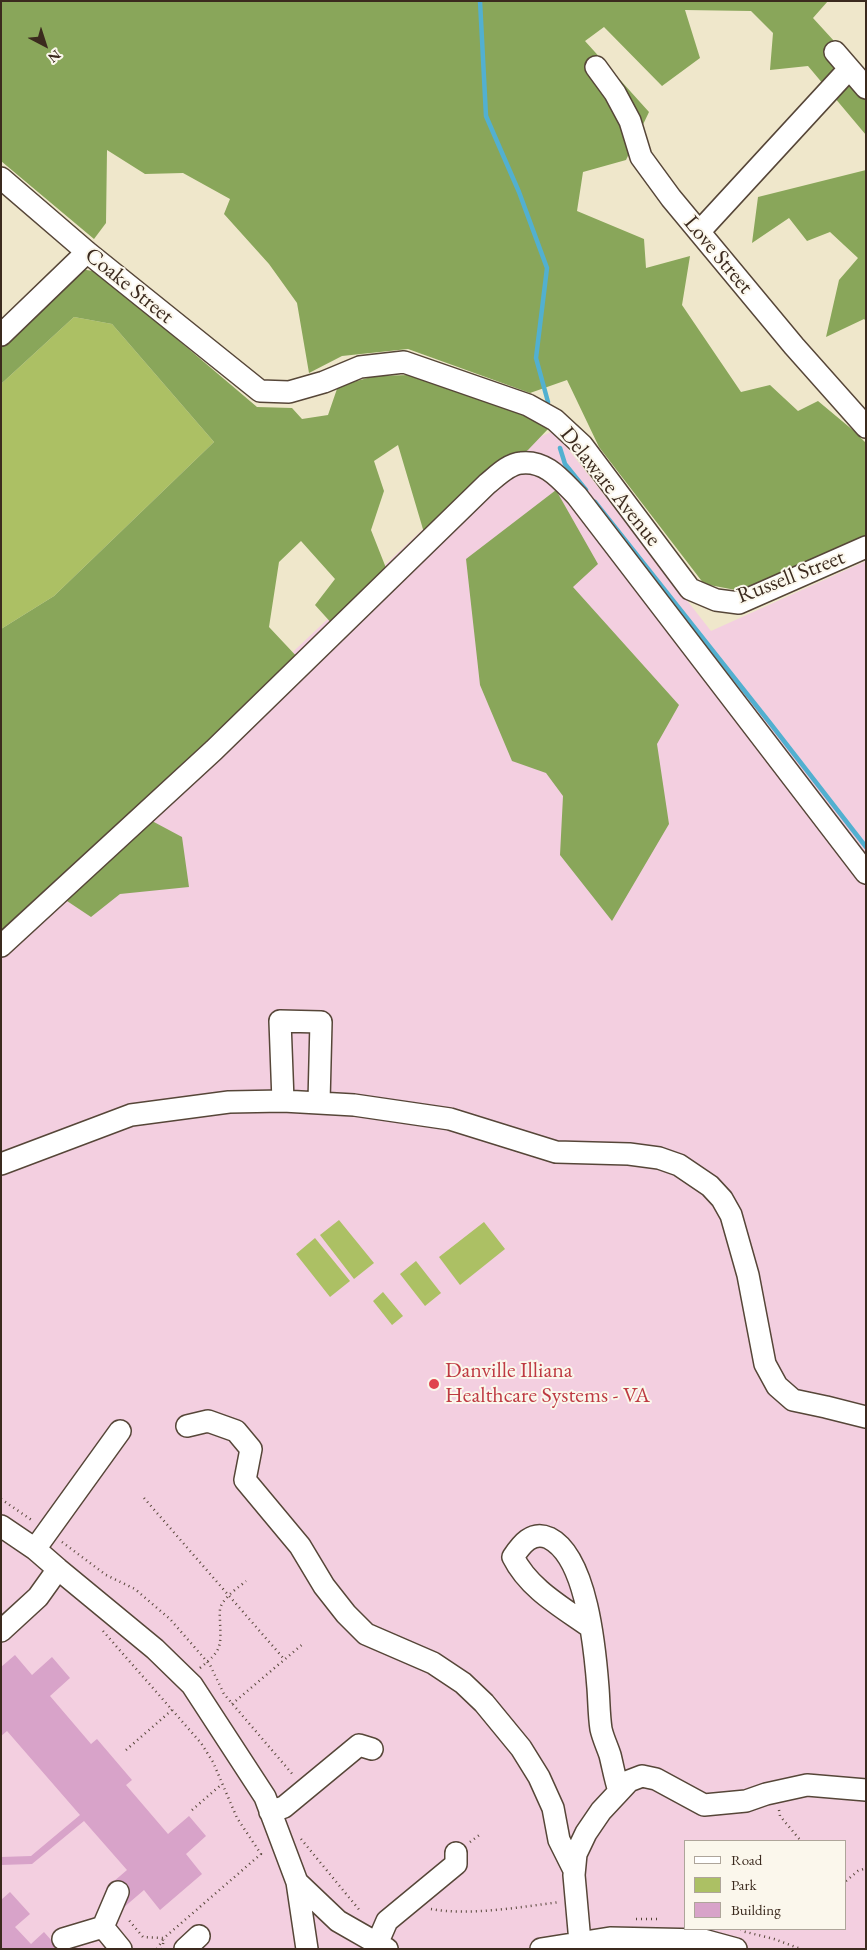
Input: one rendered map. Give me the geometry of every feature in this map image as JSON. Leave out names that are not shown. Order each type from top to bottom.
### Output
[{"type":"street","points":[[835,52],[866,88]]},
{"type":"street","name":"Love Street","points":[[596,68],[615,93],[630,121],[641,157],[671,198],[794,346],[866,427]]},
{"type":"street","points":[[699,232],[850,69]]},
{"type":"street","name":"Coake Street","points":[[1,178],[87,252],[260,390]]},
{"type":"street","points":[[1,335],[87,252]]},
{"type":"street","name":"Delaware Avenue","points":[[260,390],[289,392],[324,382],[360,368],[404,362],[528,405],[555,420],[582,445],[690,589],[716,600]]},
{"type":"street","points":[[1,946],[214,750],[487,484],[506,469],[520,462],[537,464],[554,472],[577,496],[866,873]]},
{"type":"street","name":"Russell Street","points":[[716,600],[739,603],[866,547]]},
{"type":"street","points":[[283,1101],[280,1021],[321,1022],[319,1102]]},
{"type":"street","points":[[1,1164],[131,1114],[229,1102],[283,1101],[319,1102],[450,1119],[556,1152],[629,1154],[660,1158],[679,1165],[710,1186],[722,1199],[731,1215],[748,1275],[765,1364],[778,1386],[793,1400],[826,1406],[866,1417]]},
{"type":"street","points":[[187,1426],[208,1420],[236,1431],[251,1449],[245,1480],[300,1546],[324,1586],[346,1614],[366,1634],[432,1663],[463,1683],[484,1702],[521,1748],[539,1777],[552,1808],[559,1840],[574,1870]]},
{"type":"street","points":[[35,1549],[120,1431]]},
{"type":"street","points":[[1,1526],[35,1549],[155,1649],[192,1685],[265,1797],[297,1882],[306,1949]]},
{"type":"street","points":[[1,1631],[38,1597],[58,1570]]},
{"type":"street","points":[[590,1627],[595,1656],[602,1730],[619,1791]]},
{"type":"street","points":[[270,1812],[284,1807],[359,1745],[372,1749]]},
{"type":"street","points":[[580,1942],[574,1870],[576,1854],[586,1833],[601,1811],[629,1782],[642,1776],[656,1779],[704,1804],[746,1801],[807,1785],[866,1790]]},
{"type":"street","points":[[297,1882],[338,1921],[382,1947],[387,1921],[456,1864],[456,1852]]},
{"type":"street","points":[[63,1939],[102,1927],[116,1897]]},
{"type":"street","points":[[102,1927],[121,1949]]},
{"type":"street","points":[[541,1949],[610,1938],[703,1940],[736,1949]]},
{"type":"path","points":[[144,1498],[284,1660]]},
{"type":"path","points":[[1,1499],[40,1526]]},
{"type":"path","points":[[196,1672],[213,1658],[220,1647],[220,1611],[222,1604],[246,1581]]},
{"type":"path","points":[[102,1630],[201,1743],[213,1762],[237,1818],[261,1854],[164,1938],[157,1949]]},
{"type":"path","points":[[232,1704],[304,1643]]},
{"type":"path","points":[[126,1750],[172,1710]]},
{"type":"path","points":[[192,1810],[222,1784]]},
{"type":"path","points":[[775,1792],[780,1816],[800,1840]]},
{"type":"path","points":[[297,1834],[364,1915]]},
{"type":"path","points":[[847,1880],[858,1871],[866,1868]]},
{"type":"path","points":[[116,1897],[143,1937],[164,1938]]},
{"type":"path","points":[[423,1907],[441,1911],[471,1910],[569,1901]]},
{"type":"path","points":[[631,1919],[667,1920]]},
{"type":"path","points":[[741,1930],[742,1932],[774,1939],[801,1949]]},
{"type":"path","points":[[162,1949],[164,1938]]},
{"type":"shaded area","name":"Danville Illiana Healthcare Systems - VA","points":[[554,431],[711,631],[866,561],[866,1949],[1,1949],[1,927],[507,450]]},
{"type":"green space","points":[[1,1],[828,1],[813,18],[866,76],[866,135],[808,66],[770,70],[773,33],[751,11],[685,10],[700,58],[662,86],[604,27],[585,41],[649,112],[626,160],[583,172],[577,211],[644,239],[646,268],[690,256],[682,305],[741,392],[770,385],[798,411],[818,401],[866,443],[866,536],[821,560],[741,591],[704,584],[599,447],[567,380],[530,393],[408,349],[342,356],[309,373],[297,303],[269,264],[224,214],[230,199],[183,173],[145,174],[107,150],[106,223],[94,239],[1,161]]},
{"type":"green space","points":[[866,170],[866,321],[864,319],[826,337],[839,280],[858,258],[830,232],[807,241],[789,218],[752,243],[758,197]]},
{"type":"green space","points":[[81,269],[98,272],[257,407],[292,408],[302,419],[328,415],[338,386],[375,376],[409,375],[518,407],[548,429],[528,450],[499,469],[425,536],[398,445],[374,461],[384,491],[371,530],[388,573],[334,626],[315,605],[335,579],[301,541],[279,562],[269,627],[300,660],[139,814],[182,837],[189,887],[120,894],[91,917],[52,891],[1,938],[1,629],[54,596],[214,442],[112,324],[74,317],[1,384],[1,345]]},
{"type":"green space","points":[[74,317],[112,324],[214,442],[54,596],[1,629],[1,384]]},
{"type":"green space","points":[[556,490],[598,564],[573,587],[679,705],[657,744],[669,824],[612,921],[560,855],[563,796],[546,773],[512,761],[480,685],[466,559]]},
{"type":"green space","points":[[339,1220],[374,1263],[354,1279],[320,1235]]},
{"type":"green space","points":[[484,1222],[505,1249],[460,1285],[439,1257]]},
{"type":"green space","points":[[315,1238],[350,1281],[330,1297],[296,1254]]},
{"type":"green space","points":[[416,1261],[441,1293],[425,1306],[400,1274]]},
{"type":"green space","points":[[383,1292],[403,1316],[392,1325],[373,1301]]},
{"type":"building","points":[[15,1655],[32,1675],[52,1657],[70,1678],[50,1696],[91,1744],[97,1739],[132,1780],[126,1785],[168,1834],[189,1816],[206,1836],[186,1854],[202,1874],[160,1910],[144,1890],[123,1908],[106,1888],[127,1870],[84,1821],[32,1864],[1,1865],[1,1857],[31,1856],[80,1815],[7,1731],[1,1736],[1,1667]]},
{"type":"building","points":[[10,1892],[30,1914],[15,1927],[31,1944],[44,1932],[59,1949],[1,1949],[1,1900]]},
{"type":"waterway","points":[[480,1],[486,116],[519,192],[547,268],[536,358],[548,402]]},
{"type":"waterway","points":[[560,448],[565,464],[586,490]]},
{"type":"waterway","points":[[595,502],[866,847]]},
{"type":"place","name":"Danville Illiana Healthcare Systems - VA","points":[[434,1384]]}]
